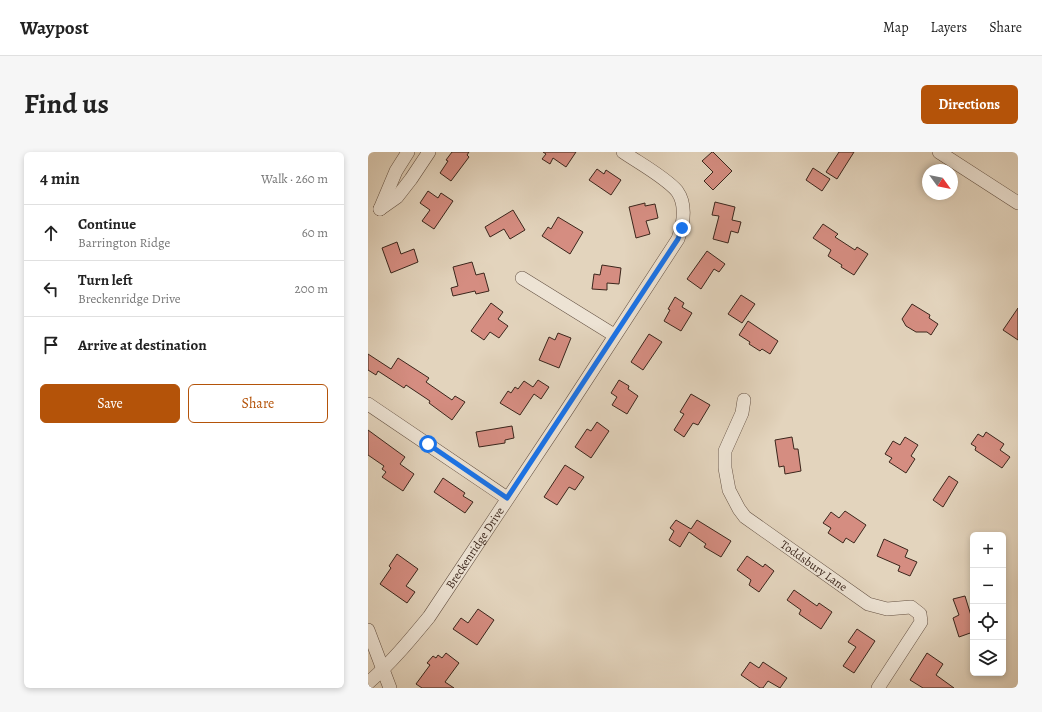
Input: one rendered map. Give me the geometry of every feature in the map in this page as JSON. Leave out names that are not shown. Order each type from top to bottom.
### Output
[{"type":"street","points":[[408,152],[396,171],[380,209],[397,197],[429,152]]},
{"type":"street","name":"Breckenridge Drive","points":[[368,683],[383,670],[409,642],[429,617],[678,239],[683,220],[681,202],[677,192],[658,175],[623,152]]},
{"type":"street","points":[[939,152],[1018,203]]},
{"type":"street","points":[[522,278],[614,335]]},
{"type":"street","name":"Toddsbury Lane","points":[[744,400],[742,413],[725,451],[725,468],[730,490],[739,509],[745,517],[868,604],[887,610],[911,607],[920,614],[921,622],[878,688]]},
{"type":"street","points":[[368,404],[507,498]]},
{"type":"street","points":[[368,630],[390,688]]},
{"type":"building","points":[[452,152],[469,152],[467,155],[469,157],[451,181],[440,173],[448,161],[446,160]]},
{"type":"building","points":[[543,152],[576,152],[566,167],[553,158],[550,164],[542,159],[546,154]]},
{"type":"building","points":[[712,152],[732,171],[713,190],[704,181],[713,172],[702,161]]},
{"type":"building","points":[[839,152],[854,152],[837,179],[826,172]]},
{"type":"building","points":[[813,168],[830,179],[822,191],[806,180]]},
{"type":"building","points":[[597,169],[604,174],[606,170],[621,180],[611,195],[589,180]]},
{"type":"building","points":[[428,191],[438,198],[441,193],[453,201],[434,229],[422,221],[430,210],[420,203]]},
{"type":"building","points":[[715,202],[735,207],[732,220],[741,222],[738,233],[731,231],[728,243],[713,239],[719,216],[712,215]]},
{"type":"building","points":[[645,203],[645,206],[655,204],[658,218],[646,221],[650,234],[636,238],[629,207]]},
{"type":"building","points":[[513,210],[525,230],[510,239],[504,229],[490,237],[485,227]]},
{"type":"building","points":[[558,217],[583,232],[570,254],[542,236],[548,227],[551,229]]},
{"type":"building","points":[[823,224],[838,234],[835,237],[855,250],[857,247],[868,254],[854,275],[841,267],[842,265],[828,256],[831,250],[813,238]]},
{"type":"building","points":[[397,242],[401,254],[414,249],[418,262],[391,273],[382,248]]},
{"type":"building","points":[[707,251],[725,264],[719,272],[714,269],[701,289],[687,279]]},
{"type":"building","points":[[472,262],[476,275],[484,273],[489,291],[476,294],[475,291],[453,296],[451,288],[458,286],[453,267]]},
{"type":"building","points":[[602,265],[621,268],[619,284],[607,283],[607,290],[592,289],[594,274],[600,275]]},
{"type":"building","points":[[741,295],[755,304],[742,323],[728,314]]},
{"type":"building","points":[[675,297],[684,303],[682,307],[692,313],[681,331],[664,321],[670,310],[668,309]]},
{"type":"building","points":[[491,303],[503,312],[498,319],[508,326],[499,338],[490,332],[484,340],[471,331]]},
{"type":"building","points":[[912,304],[930,315],[929,318],[938,324],[931,335],[927,332],[916,332],[906,326],[902,319]]},
{"type":"building","points":[[1018,308],[1018,340],[1003,330]]},
{"type":"building","points":[[748,321],[778,341],[770,354],[762,349],[760,351],[739,335]]},
{"type":"building","points":[[558,333],[571,338],[559,368],[539,360],[549,337],[555,340]]},
{"type":"building","points":[[649,334],[662,342],[643,370],[631,362]]},
{"type":"building","points":[[368,354],[391,369],[398,358],[429,378],[426,382],[452,400],[455,396],[465,402],[452,420],[429,403],[430,401],[406,385],[404,388],[378,371],[376,375],[368,370]]},
{"type":"building","points":[[538,380],[549,387],[541,399],[534,394],[520,415],[500,403],[508,391],[511,393],[515,387],[518,389],[524,381],[533,387]]},
{"type":"building","points":[[619,380],[629,386],[628,389],[638,396],[627,414],[612,405],[617,397],[611,393]]},
{"type":"building","points":[[691,394],[710,405],[698,425],[693,423],[684,437],[674,430],[684,414],[680,412]]},
{"type":"building","points":[[597,422],[609,431],[591,458],[575,447],[587,429],[591,431]]},
{"type":"building","points":[[512,426],[514,438],[505,440],[505,443],[479,447],[476,432]]},
{"type":"building","points":[[368,430],[405,457],[400,464],[414,474],[403,491],[382,477],[386,472],[382,469],[384,466],[368,455]]},
{"type":"building","points":[[986,432],[1004,444],[1000,450],[1010,457],[1002,468],[975,450],[976,447],[971,444],[978,434],[983,437]]},
{"type":"building","points":[[792,437],[794,449],[798,449],[801,471],[785,474],[784,466],[779,467],[775,440]]},
{"type":"building","points":[[905,437],[918,445],[911,456],[915,459],[906,473],[889,462],[892,458],[885,454],[893,441],[900,445]]},
{"type":"building","points":[[565,465],[584,477],[575,490],[569,487],[557,505],[544,497]]},
{"type":"building","points":[[949,476],[958,482],[943,507],[933,500]]},
{"type":"building","points":[[443,478],[465,493],[463,496],[473,502],[465,513],[434,492]]},
{"type":"building","points":[[845,511],[866,525],[854,543],[846,538],[843,543],[828,533],[831,528],[823,523],[831,512],[839,518]]},
{"type":"building","points":[[676,520],[691,529],[697,520],[731,541],[721,557],[704,547],[706,544],[689,532],[680,547],[669,540],[674,531],[670,528]]},
{"type":"building","points":[[884,539],[908,550],[905,557],[917,562],[910,576],[898,571],[900,566],[877,556]]},
{"type":"building","points":[[397,554],[418,569],[406,586],[415,592],[407,603],[380,584],[391,568],[389,566]]},
{"type":"building","points":[[747,556],[763,567],[765,564],[774,571],[759,592],[749,585],[751,580],[737,570]]},
{"type":"building","points":[[794,590],[817,606],[819,603],[832,612],[821,629],[799,614],[801,610],[787,600]]},
{"type":"building","points":[[965,596],[970,612],[970,633],[959,637],[953,618],[959,615],[953,599]]},
{"type":"building","points":[[478,609],[494,620],[477,645],[453,629],[461,618],[468,623]]},
{"type":"building","points":[[857,629],[875,641],[854,673],[843,666],[856,647],[848,642]]},
{"type":"building","points":[[446,653],[459,663],[445,682],[454,688],[422,688],[416,684],[430,665],[427,663],[433,656],[436,658],[438,655],[442,658]]},
{"type":"building","points":[[927,653],[943,664],[936,675],[954,688],[923,688],[910,680]]},
{"type":"building","points":[[750,662],[759,668],[763,662],[787,678],[780,688],[768,681],[763,688],[760,688],[741,675]]},
{"type":"route","points":[[428,444],[507,498],[566,411],[614,335],[678,239],[682,228]]}]
